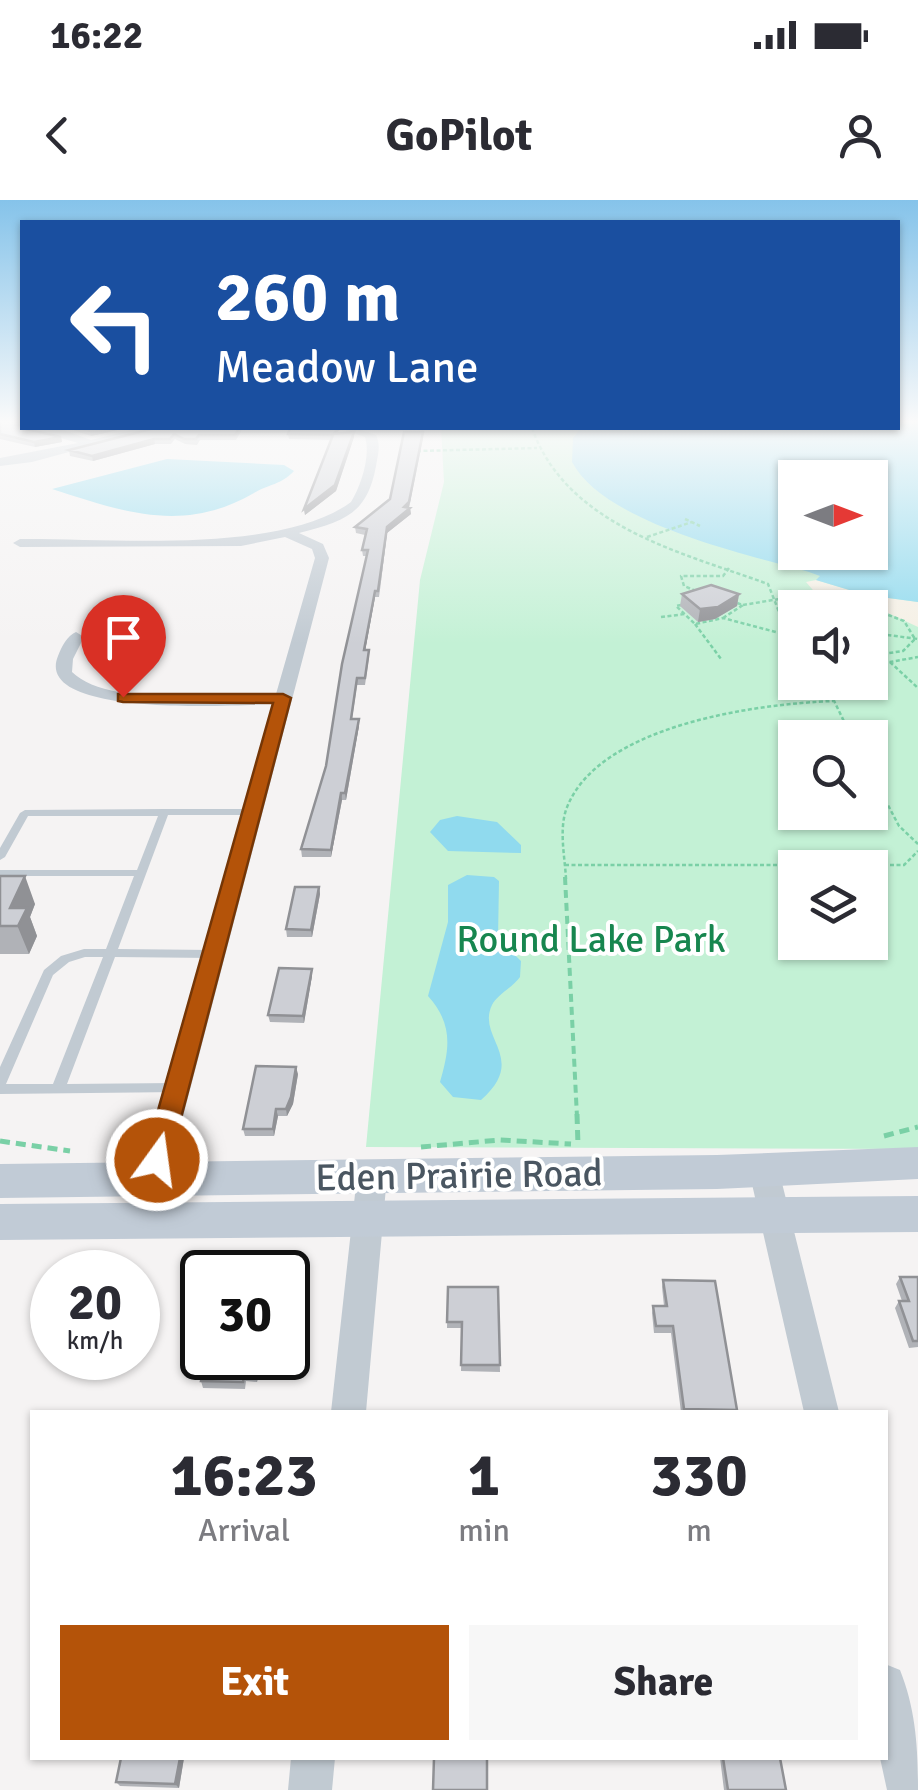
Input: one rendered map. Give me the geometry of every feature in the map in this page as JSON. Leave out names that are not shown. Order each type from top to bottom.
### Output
[{"type":"main road","name":"Eden Prairie Road","points":[[0,1181],[764,1170],[918,1164]]},
{"type":"main road","name":"Eden Prairie Road","points":[[0,1222],[918,1214]]},
{"type":"street","points":[[20,543],[224,542],[286,532],[356,505],[359,495]]},
{"type":"street","points":[[140,1220],[322,552],[286,532]]},
{"type":"street","points":[[76,637],[62,666],[65,676],[84,691],[123,697],[283,698]]},
{"type":"street","points":[[764,1170],[822,1410]]},
{"type":"street","points":[[348,1410],[372,1176]]},
{"type":"street","points":[[888,1698],[910,1790]]},
{"type":"street","points":[[310,1790],[313,1760]]},
{"type":"lane","points":[[58,1088],[164,812]]},
{"type":"lane","points":[[0,857],[25,813],[251,812]]},
{"type":"lane","points":[[0,873],[141,873]]},
{"type":"lane","points":[[174,1088],[0,1086],[48,973],[65,959],[110,952],[212,954]]},
{"type":"path","points":[[575,495],[644,538],[768,584],[778,599],[743,604],[726,599]]},
{"type":"path","points":[[685,519],[700,526]]},
{"type":"path","points":[[646,537],[692,522]]},
{"type":"path","points":[[707,595],[684,586],[681,576],[723,576],[730,568]]},
{"type":"path","points":[[694,603],[676,606],[695,624],[720,659]]},
{"type":"path","points":[[695,624],[724,618],[743,604]]},
{"type":"path","points":[[661,618],[685,614]]},
{"type":"path","points":[[888,614],[915,629],[917,639]]},
{"type":"path","points":[[724,618],[778,632]]},
{"type":"path","points":[[888,633],[917,639]]},
{"type":"path","points":[[888,655],[898,653],[917,639]]},
{"type":"path","points":[[890,662],[918,657]]},
{"type":"path","points":[[890,662],[918,688]]},
{"type":"path","points":[[578,1146],[565,865],[566,809],[580,786],[617,756],[669,727],[711,714],[770,704],[833,701],[843,720]]},
{"type":"path","points":[[888,805],[899,826],[918,844]]},
{"type":"path","points":[[565,865],[904,865],[918,852]]},
{"type":"green space","name":"Round Lake Park","points":[[441,495],[778,495],[778,570],[888,570],[888,495],[918,495],[918,1149],[366,1147],[420,580]]},
{"type":"sand","points":[[816,580],[849,590],[813,590],[806,582]]},
{"type":"sand","points":[[888,598],[918,602],[918,627],[888,613]]},
{"type":"water","points":[[72,495],[249,495],[228,506],[178,516],[104,505]]},
{"type":"water","points":[[605,495],[778,495],[778,563],[714,545],[644,519]]},
{"type":"water","points":[[888,495],[918,495],[918,602],[888,598],[888,590],[849,590],[816,580],[820,576],[802,570],[888,570]]},
{"type":"water","points":[[457,816],[497,822],[521,845],[521,853],[448,851],[430,832],[440,820]]},
{"type":"water","points":[[467,875],[494,877],[499,881],[498,939],[521,961],[520,977],[492,1005],[490,1028],[501,1072],[481,1100],[453,1097],[440,1082],[447,1037],[442,1016],[428,996],[448,922],[448,885]]},
{"type":"building","points":[[309,495],[322,495],[304,509]]},
{"type":"building","points":[[391,495],[410,495],[404,507],[410,508],[387,527],[364,650],[369,650],[365,678],[357,678],[351,719],[359,719],[331,850],[301,849],[326,766],[342,664],[368,550],[362,550],[367,529],[355,527]]},
{"type":"building","points":[[711,585],[739,594],[718,607],[700,609],[682,594]]},
{"type":"building","points":[[0,876],[25,876],[10,908],[27,908],[18,926],[0,926]]},
{"type":"building","points":[[295,887],[319,887],[311,930],[286,929]]},
{"type":"building","points":[[279,968],[312,969],[303,1016],[268,1015]]},
{"type":"building","points":[[256,1066],[296,1067],[291,1097],[286,1109],[276,1109],[273,1129],[243,1129]]},
{"type":"building","points":[[900,1277],[918,1277],[918,1341],[913,1341],[899,1301],[909,1301]]},
{"type":"building","points":[[663,1280],[715,1281],[737,1410],[684,1409],[673,1326],[656,1326],[653,1306],[667,1306]]},
{"type":"building","points":[[448,1287],[498,1287],[500,1365],[461,1365],[462,1322],[447,1322]]},
{"type":"building","points":[[201,1380],[243,1380],[243,1382]]},
{"type":"building","points":[[121,1760],[180,1760],[175,1784],[116,1782]]},
{"type":"building","points":[[434,1760],[487,1760],[487,1790],[433,1790]]},
{"type":"building","points":[[723,1760],[780,1760],[786,1790],[728,1790]]},
{"type":"route","points":[[123,697],[283,698],[157,1160]]}]
